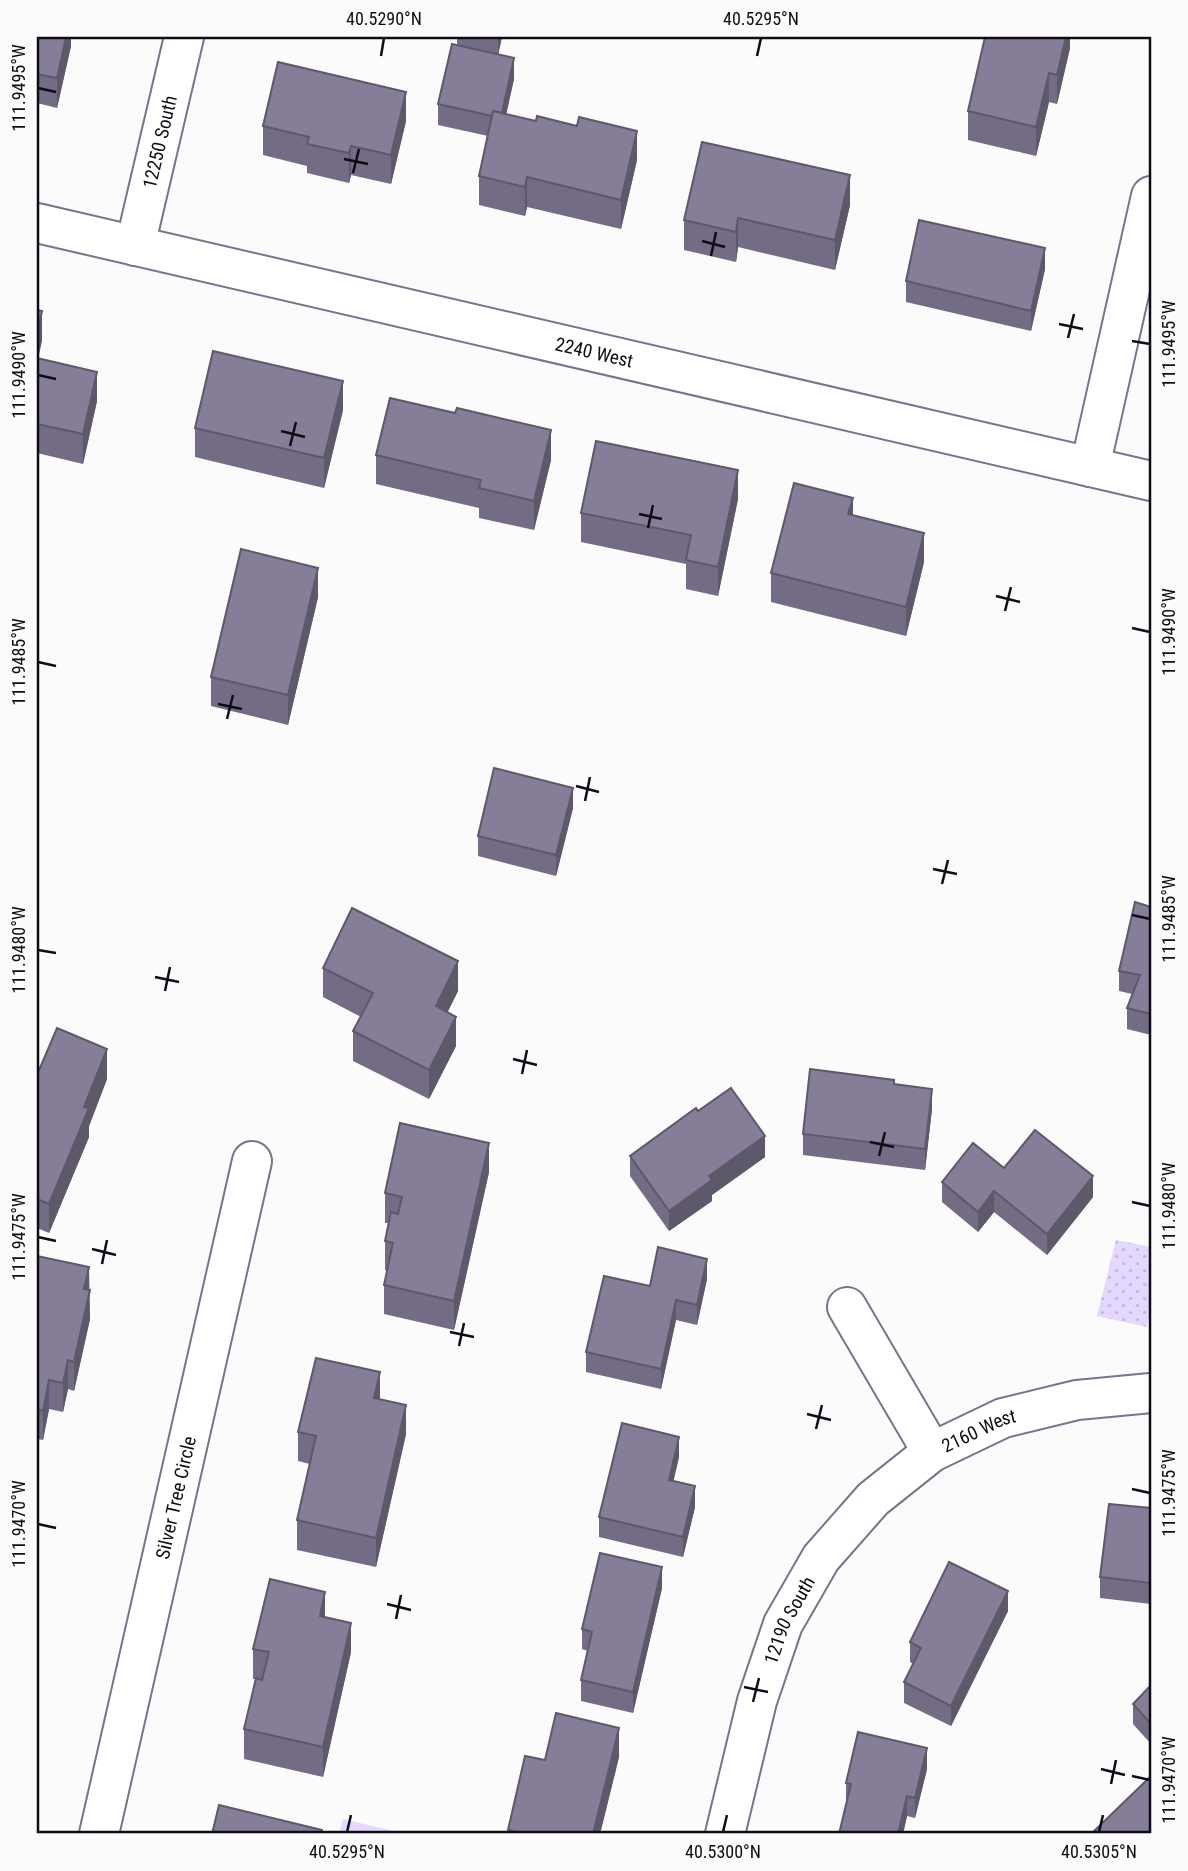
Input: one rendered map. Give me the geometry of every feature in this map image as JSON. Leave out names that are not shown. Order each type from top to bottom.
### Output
[{"type":"street","name":"12250 South","points":[[135,246],[184,37]]},
{"type":"street","points":[[1090,467],[1151,196]]},
{"type":"street","name":"2240 West","points":[[37,223],[1151,481]]},
{"type":"street","name":"Silver Tree Circle","points":[[99,1834],[252,1161]]},
{"type":"street","name":"2160 West","points":[[847,1307],[932,1452],[1003,1418],[1077,1400],[1151,1393]]},
{"type":"street","name":"12190 South","points":[[725,1834],[757,1701],[783,1623],[821,1558],[873,1499],[932,1452]]},
{"type":"shaded area","points":[[1116,1240],[1151,1247],[1151,1307],[1147,1327],[1097,1316]]},
{"type":"shaded area","points":[[343,1819],[406,1834],[339,1834]]},
{"type":"building","points":[[37,37],[66,37],[57,78],[37,74]]},
{"type":"building","points":[[985,37],[1066,37],[1057,75],[1049,73],[1036,127],[968,111]]},
{"type":"building","points":[[452,44],[514,58],[502,113],[493,111],[492,116],[438,104]]},
{"type":"building","points":[[278,62],[406,92],[391,155],[351,146],[349,153],[307,144],[309,137],[263,126]]},
{"type":"building","points":[[493,111],[536,121],[537,116],[577,126],[579,117],[637,131],[621,200],[527,177],[525,187],[479,176]]},
{"type":"building","points":[[702,142],[850,175],[835,240],[738,218],[736,232],[684,220]]},
{"type":"building","points":[[919,220],[1045,248],[1031,311],[906,281]]},
{"type":"building","points":[[37,310],[42,311],[37,335]]},
{"type":"building","points":[[213,351],[343,381],[324,458],[195,428]]},
{"type":"building","points":[[37,358],[97,372],[83,434],[37,424]]},
{"type":"building","points":[[390,398],[455,413],[457,408],[551,430],[534,501],[479,488],[481,480],[376,455]]},
{"type":"building","points":[[596,441],[738,470],[718,567],[686,560],[691,535],[581,513]]},
{"type":"building","points":[[794,483],[853,498],[848,514],[924,533],[906,607],[771,573]]},
{"type":"building","points":[[241,549],[318,568],[288,695],[211,677]]},
{"type":"building","points":[[494,768],[573,788],[556,855],[478,836]]},
{"type":"building","points":[[1135,902],[1151,907],[1151,1014],[1127,1008],[1140,975],[1119,971]]},
{"type":"building","points":[[352,908],[458,961],[436,1006],[456,1017],[429,1070],[353,1031],[373,993],[323,968]]},
{"type":"building","points":[[57,1028],[107,1049],[84,1107],[89,1108],[49,1204],[37,1199],[37,1075]]},
{"type":"building","points":[[810,1069],[894,1080],[894,1084],[932,1089],[925,1149],[803,1134]]},
{"type":"building","points":[[731,1088],[765,1136],[709,1176],[712,1180],[669,1211],[630,1156],[696,1108],[698,1111]]},
{"type":"building","points":[[400,1123],[489,1143],[454,1301],[384,1285],[393,1243],[385,1241],[391,1212],[398,1214],[402,1197],[385,1193]]},
{"type":"building","points":[[1035,1130],[1093,1176],[1047,1234],[994,1191],[978,1212],[942,1182],[973,1143],[1004,1168]]},
{"type":"building","points":[[658,1247],[707,1259],[697,1305],[676,1300],[661,1369],[586,1352],[604,1276],[650,1286]]},
{"type":"building","points":[[37,1256],[89,1267],[84,1289],[90,1290],[74,1362],[68,1360],[63,1383],[49,1380],[43,1411],[37,1409]]},
{"type":"building","points":[[316,1358],[380,1372],[374,1398],[406,1405],[376,1538],[297,1520],[316,1436],[298,1432]]},
{"type":"building","points":[[622,1423],[679,1437],[669,1480],[695,1486],[683,1537],[599,1517]]},
{"type":"building","points":[[1109,1504],[1151,1508],[1151,1583],[1100,1577]]},
{"type":"building","points":[[600,1553],[662,1567],[633,1692],[581,1680],[592,1632],[582,1629]]},
{"type":"building","points":[[949,1562],[1008,1591],[951,1706],[904,1682],[921,1648],[910,1642]]},
{"type":"building","points":[[270,1579],[325,1592],[320,1616],[351,1623],[323,1747],[244,1729],[256,1678],[262,1680],[269,1652],[253,1649]]},
{"type":"building","points":[[1151,1685],[1151,1724],[1133,1704]]},
{"type":"building","points":[[556,1713],[619,1728],[593,1834],[524,1834],[508,1830],[525,1756],[545,1760]]},
{"type":"building","points":[[858,1732],[927,1748],[915,1798],[907,1796],[898,1834],[839,1834],[851,1784],[846,1783]]},
{"type":"building","points":[[1151,1776],[1151,1834],[1091,1834]]},
{"type":"building","points":[[219,1805],[322,1830],[321,1834],[212,1834]]}]
